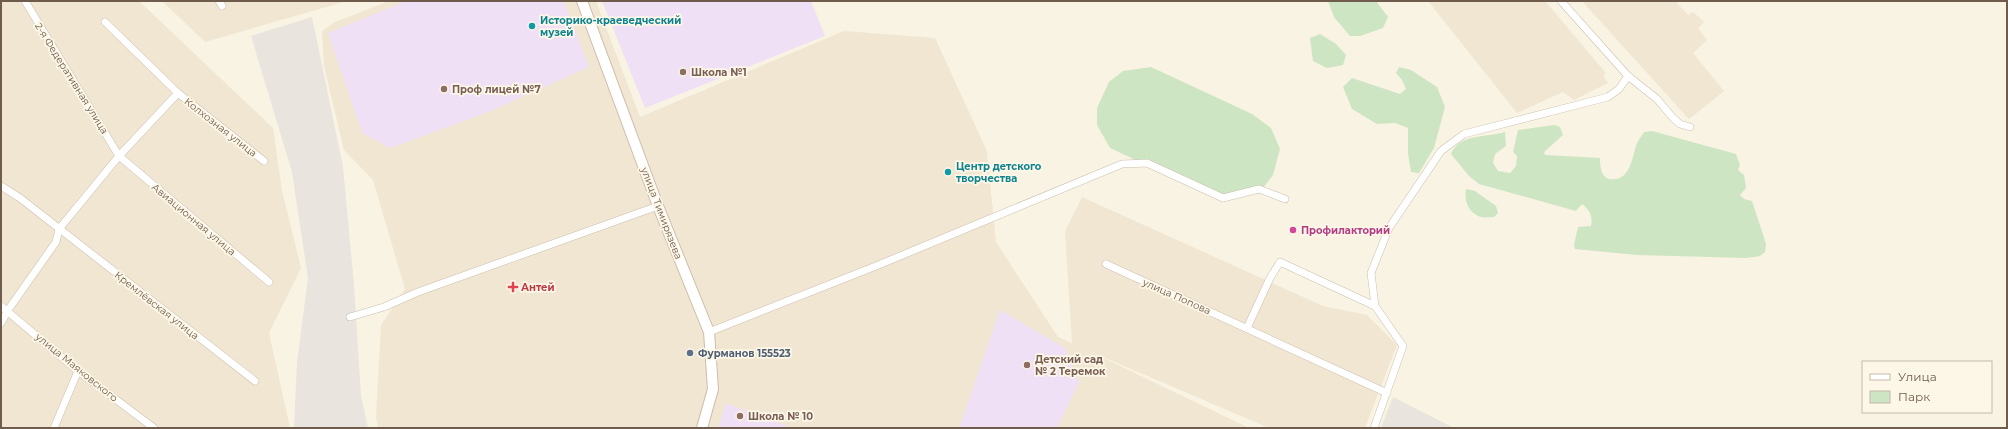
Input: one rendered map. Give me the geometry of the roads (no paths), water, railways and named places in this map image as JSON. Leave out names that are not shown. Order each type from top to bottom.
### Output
[{"type":"street","name":"2-я Федеративная улица","points":[[25,1],[120,156]]},
{"type":"street","name":"улица Тимирязева","points":[[582,1],[658,206],[709,332],[713,389],[702,428]]},
{"type":"street","points":[[1561,1],[1628,76],[1658,99],[1673,118],[1680,124],[1690,127]]},
{"type":"street","points":[[1,323],[4,308],[56,242],[59,230],[120,156],[178,93],[105,22]]},
{"type":"street","points":[[1374,428],[1403,346],[1375,306],[1371,273],[1389,228],[1440,151],[1464,134],[1608,97],[1619,89],[1628,76]]},
{"type":"street","name":"Колхозная улица","points":[[178,93],[264,161]]},
{"type":"street","name":"Авиационная улица","points":[[120,156],[269,282]]},
{"type":"street","points":[[709,332],[876,266],[1122,164],[1147,163],[1223,198],[1259,188],[1285,199]]},
{"type":"street","name":"Кремлёвская улица","points":[[1,186],[20,198],[254,381]]},
{"type":"street","points":[[350,317],[384,307],[418,292],[658,206]]},
{"type":"street","points":[[1248,328],[1270,278],[1280,262],[1375,306]]},
{"type":"street","name":"улица Попова","points":[[1106,264],[1387,393]]},
{"type":"street","name":"улица Маяковского","points":[[4,308],[78,371],[154,428]]},
{"type":"street","points":[[54,428],[78,371]]},
{"type":"place","name":"Историко-краеведческий музей","points":[[532,26]]},
{"type":"place","name":"Школа №1","points":[[683,72]]},
{"type":"place","name":"Проф лицей №7","points":[[444,89]]},
{"type":"place","name":"Центр детского творчества","points":[[948,172]]},
{"type":"place","name":"Профилакторий","points":[[1293,230]]},
{"type":"place","name":"Антей","points":[[513,287]]},
{"type":"place","name":"Фурманов 155523","points":[[690,353]]},
{"type":"place","name":"Детский сад № 2 Теремок","points":[[1027,365]]},
{"type":"place","name":"Школа № 10","points":[[740,416]]}]
